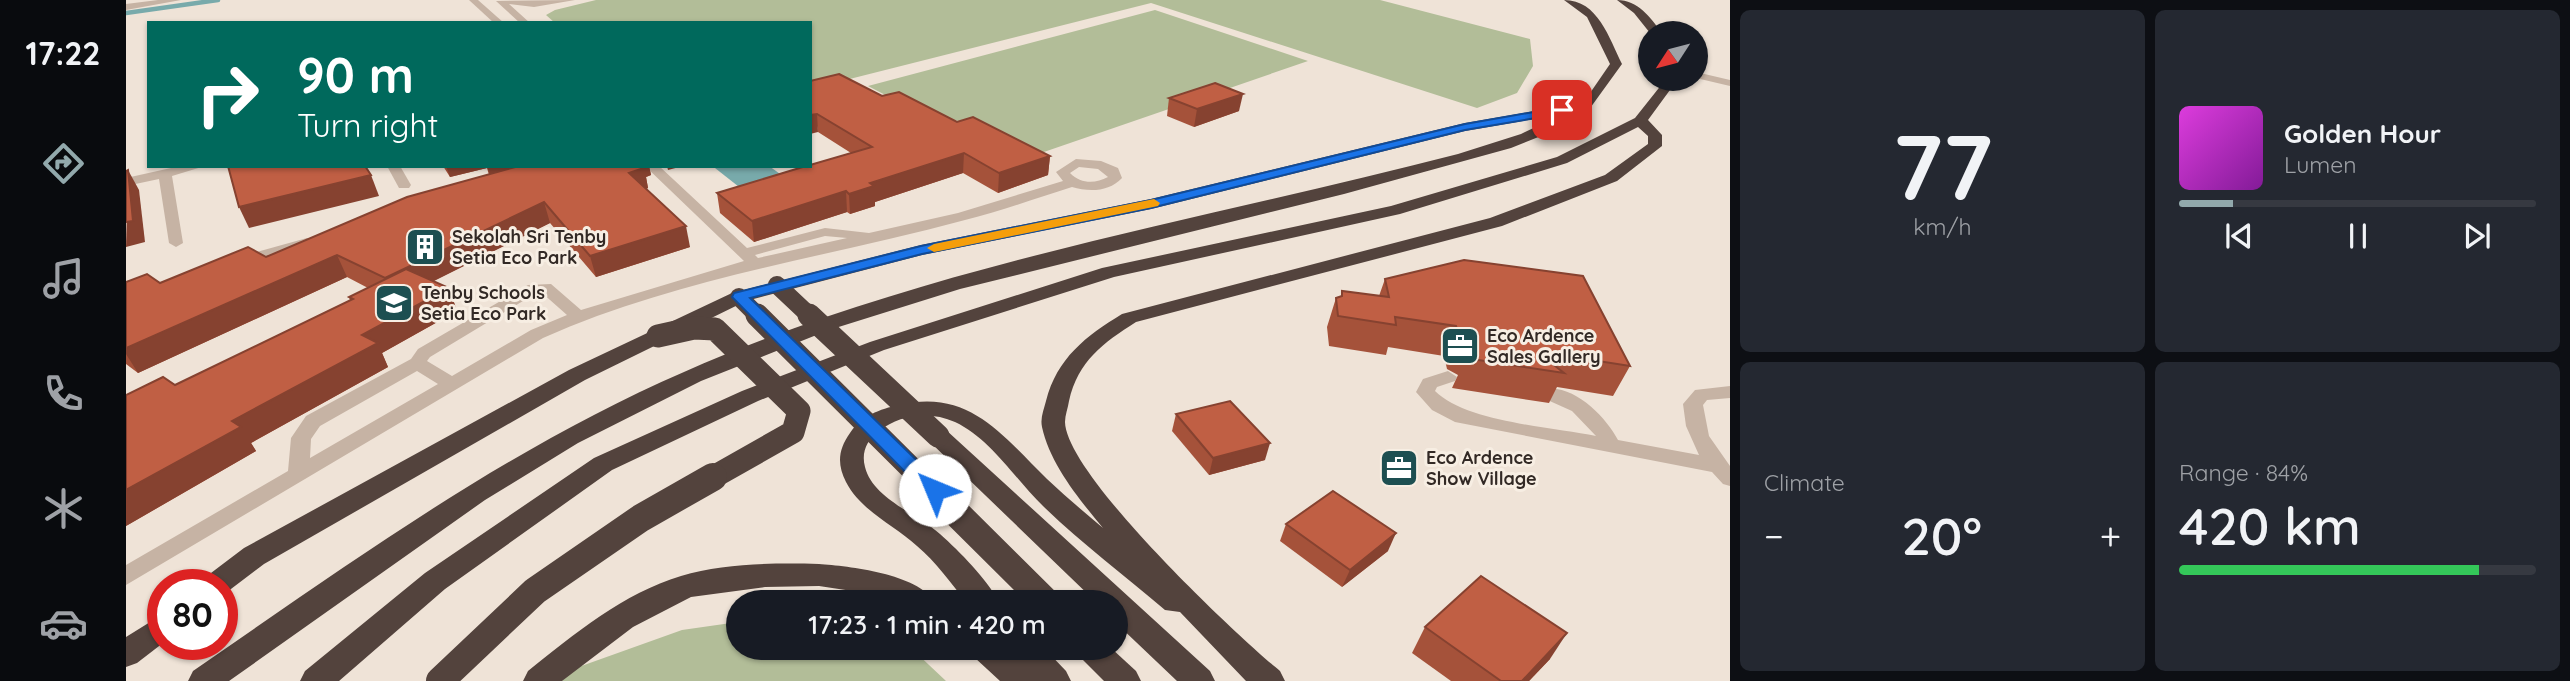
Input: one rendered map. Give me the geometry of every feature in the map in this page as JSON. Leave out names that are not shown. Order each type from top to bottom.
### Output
[{"type":"highway","points":[[204,681],[475,492],[585,429],[659,392],[764,347],[859,312],[1068,255],[1356,187],[1516,142],[1586,106],[1616,64],[1591,15],[1569,0]]},
{"type":"highway","points":[[1622,0],[1638,11],[1646,21]]},
{"type":"highway","points":[[316,681],[435,581],[603,464],[750,396],[877,346],[1109,272],[1394,210],[1562,160],[1640,121],[1663,91]]},
{"type":"highway","points":[[237,569],[254,556],[396,475],[577,375],[739,297],[777,285],[921,250],[1164,201],[1465,127],[1586,106]]},
{"type":"highway","points":[[1259,672],[1111,518],[1072,472],[1053,425],[1062,379],[1086,345],[1129,318],[1439,238],[1559,200],[1611,178],[1655,146],[1655,135],[1640,121]]},
{"type":"highway","points":[[777,285],[1102,590]]},
{"type":"highway","points":[[739,297],[1034,590]]},
{"type":"highway","points":[[440,681],[535,591],[641,518],[793,432],[799,411],[715,329],[694,328],[658,336]]},
{"type":"highway","points":[[973,590],[929,540],[868,495],[855,476],[850,452],[865,428],[888,416],[916,407],[955,413],[979,425],[1003,446],[1052,499],[1259,672]]},
{"type":"highway","points":[[539,681],[598,633],[679,588],[753,576],[829,575],[894,590]]},
{"type":"highway","points":[[1128,614],[1199,681]]},
{"type":"highway","points":[[126,654],[147,638]]},
{"type":"highway","points":[[998,660],[1022,681]]},
{"type":"highway","points":[[1036,660],[1055,681]]},
{"type":"highway","points":[[1103,660],[1125,681]]},
{"type":"street","points":[[126,7],[177,0]]},
{"type":"street","points":[[473,0],[498,21]]},
{"type":"street","points":[[499,1],[571,0]]},
{"type":"street","points":[[499,1],[524,21],[534,11],[556,2]]},
{"type":"street","points":[[1708,78],[1730,83]]},
{"type":"street","points":[[126,182],[190,168]]},
{"type":"street","points":[[394,168],[404,185]]},
{"type":"street","points":[[653,168],[749,258]]},
{"type":"street","points":[[165,174],[176,243]]},
{"type":"street","points":[[126,576],[537,334],[578,316],[825,232],[881,237],[962,217],[1073,182]]},
{"type":"street","points":[[224,266],[329,236]]},
{"type":"street","points":[[298,474],[301,438],[313,421],[417,363],[430,348],[534,288],[545,287],[578,316]]},
{"type":"street","points":[[417,363],[452,384]]},
{"type":"street","points":[[1448,377],[1430,383],[1425,392],[1450,413],[1611,445],[1724,472]]},
{"type":"street","points":[[1724,472],[1700,443],[1693,416],[1693,404],[1702,394],[1730,392]]},
{"type":"street","points":[[1549,394],[1591,414],[1601,424],[1611,445]]},
{"type":"green space","points":[[596,0],[1380,0],[1530,39],[1533,66],[1517,93],[1477,108],[1151,3],[812,88],[812,21],[553,21],[546,15],[555,10]]},
{"type":"green space","points":[[1155,10],[1308,61],[1041,153],[988,127],[920,113],[868,86]]},
{"type":"green space","points":[[726,624],[726,660],[924,660],[946,681],[562,681],[573,669],[682,630]]},
{"type":"water","points":[[715,168],[772,168],[790,181],[748,194]]},
{"type":"building","points":[[839,74],[882,96],[899,92],[957,122],[973,117],[1050,156],[999,173],[964,153],[870,183],[874,186],[849,194],[846,191],[752,221],[717,193],[799,168],[812,168],[812,164],[872,147],[817,114],[812,115],[812,81]]},
{"type":"building","points":[[1215,83],[1243,94],[1197,109],[1169,98]]},
{"type":"building","points":[[229,168],[366,168],[371,175],[239,207]]},
{"type":"building","points":[[512,168],[644,168],[629,173],[686,226],[590,256],[544,202],[385,278],[337,255],[126,348],[126,282],[147,274],[160,283],[248,247],[266,257],[407,197]]},
{"type":"building","points":[[128,170],[133,221],[126,222],[126,171]]},
{"type":"building","points":[[1464,260],[1583,276],[1630,366],[1560,355],[1554,365],[1564,373],[1465,358],[1472,346],[1460,339],[1456,326],[1395,317],[1396,325],[1338,316],[1336,298],[1342,296],[1342,291],[1389,297],[1385,279]]},
{"type":"building","points":[[406,269],[449,288],[362,335],[378,343],[232,421],[241,427],[126,490],[126,395],[163,377],[175,385],[353,299],[349,297]]},
{"type":"building","points":[[1230,401],[1270,443],[1213,458],[1176,414]]},
{"type":"building","points":[[1333,491],[1396,533],[1350,570],[1286,524]]},
{"type":"building","points":[[1481,576],[1567,633],[1522,681],[1501,681],[1425,627]]},
{"type":"waterway","points":[[126,13],[218,0]]},
{"type":"slow traffic","points":[[934,248],[1154,203]]},
{"type":"place","name":"Sekolah Sri Tenby Setia Eco Park","points":[[425,247]]},
{"type":"place","name":"Tenby Schools Setia Eco Park","points":[[394,303]]},
{"type":"place","name":"Eco Ardence Sales Gallery","points":[[1460,346]]},
{"type":"place","name":"Eco Ardence Show Village","points":[[1399,468]]},
{"type":"route","points":[[935,490],[739,297],[777,285],[921,250],[1151,204],[1465,127],[1562,110]]}]
